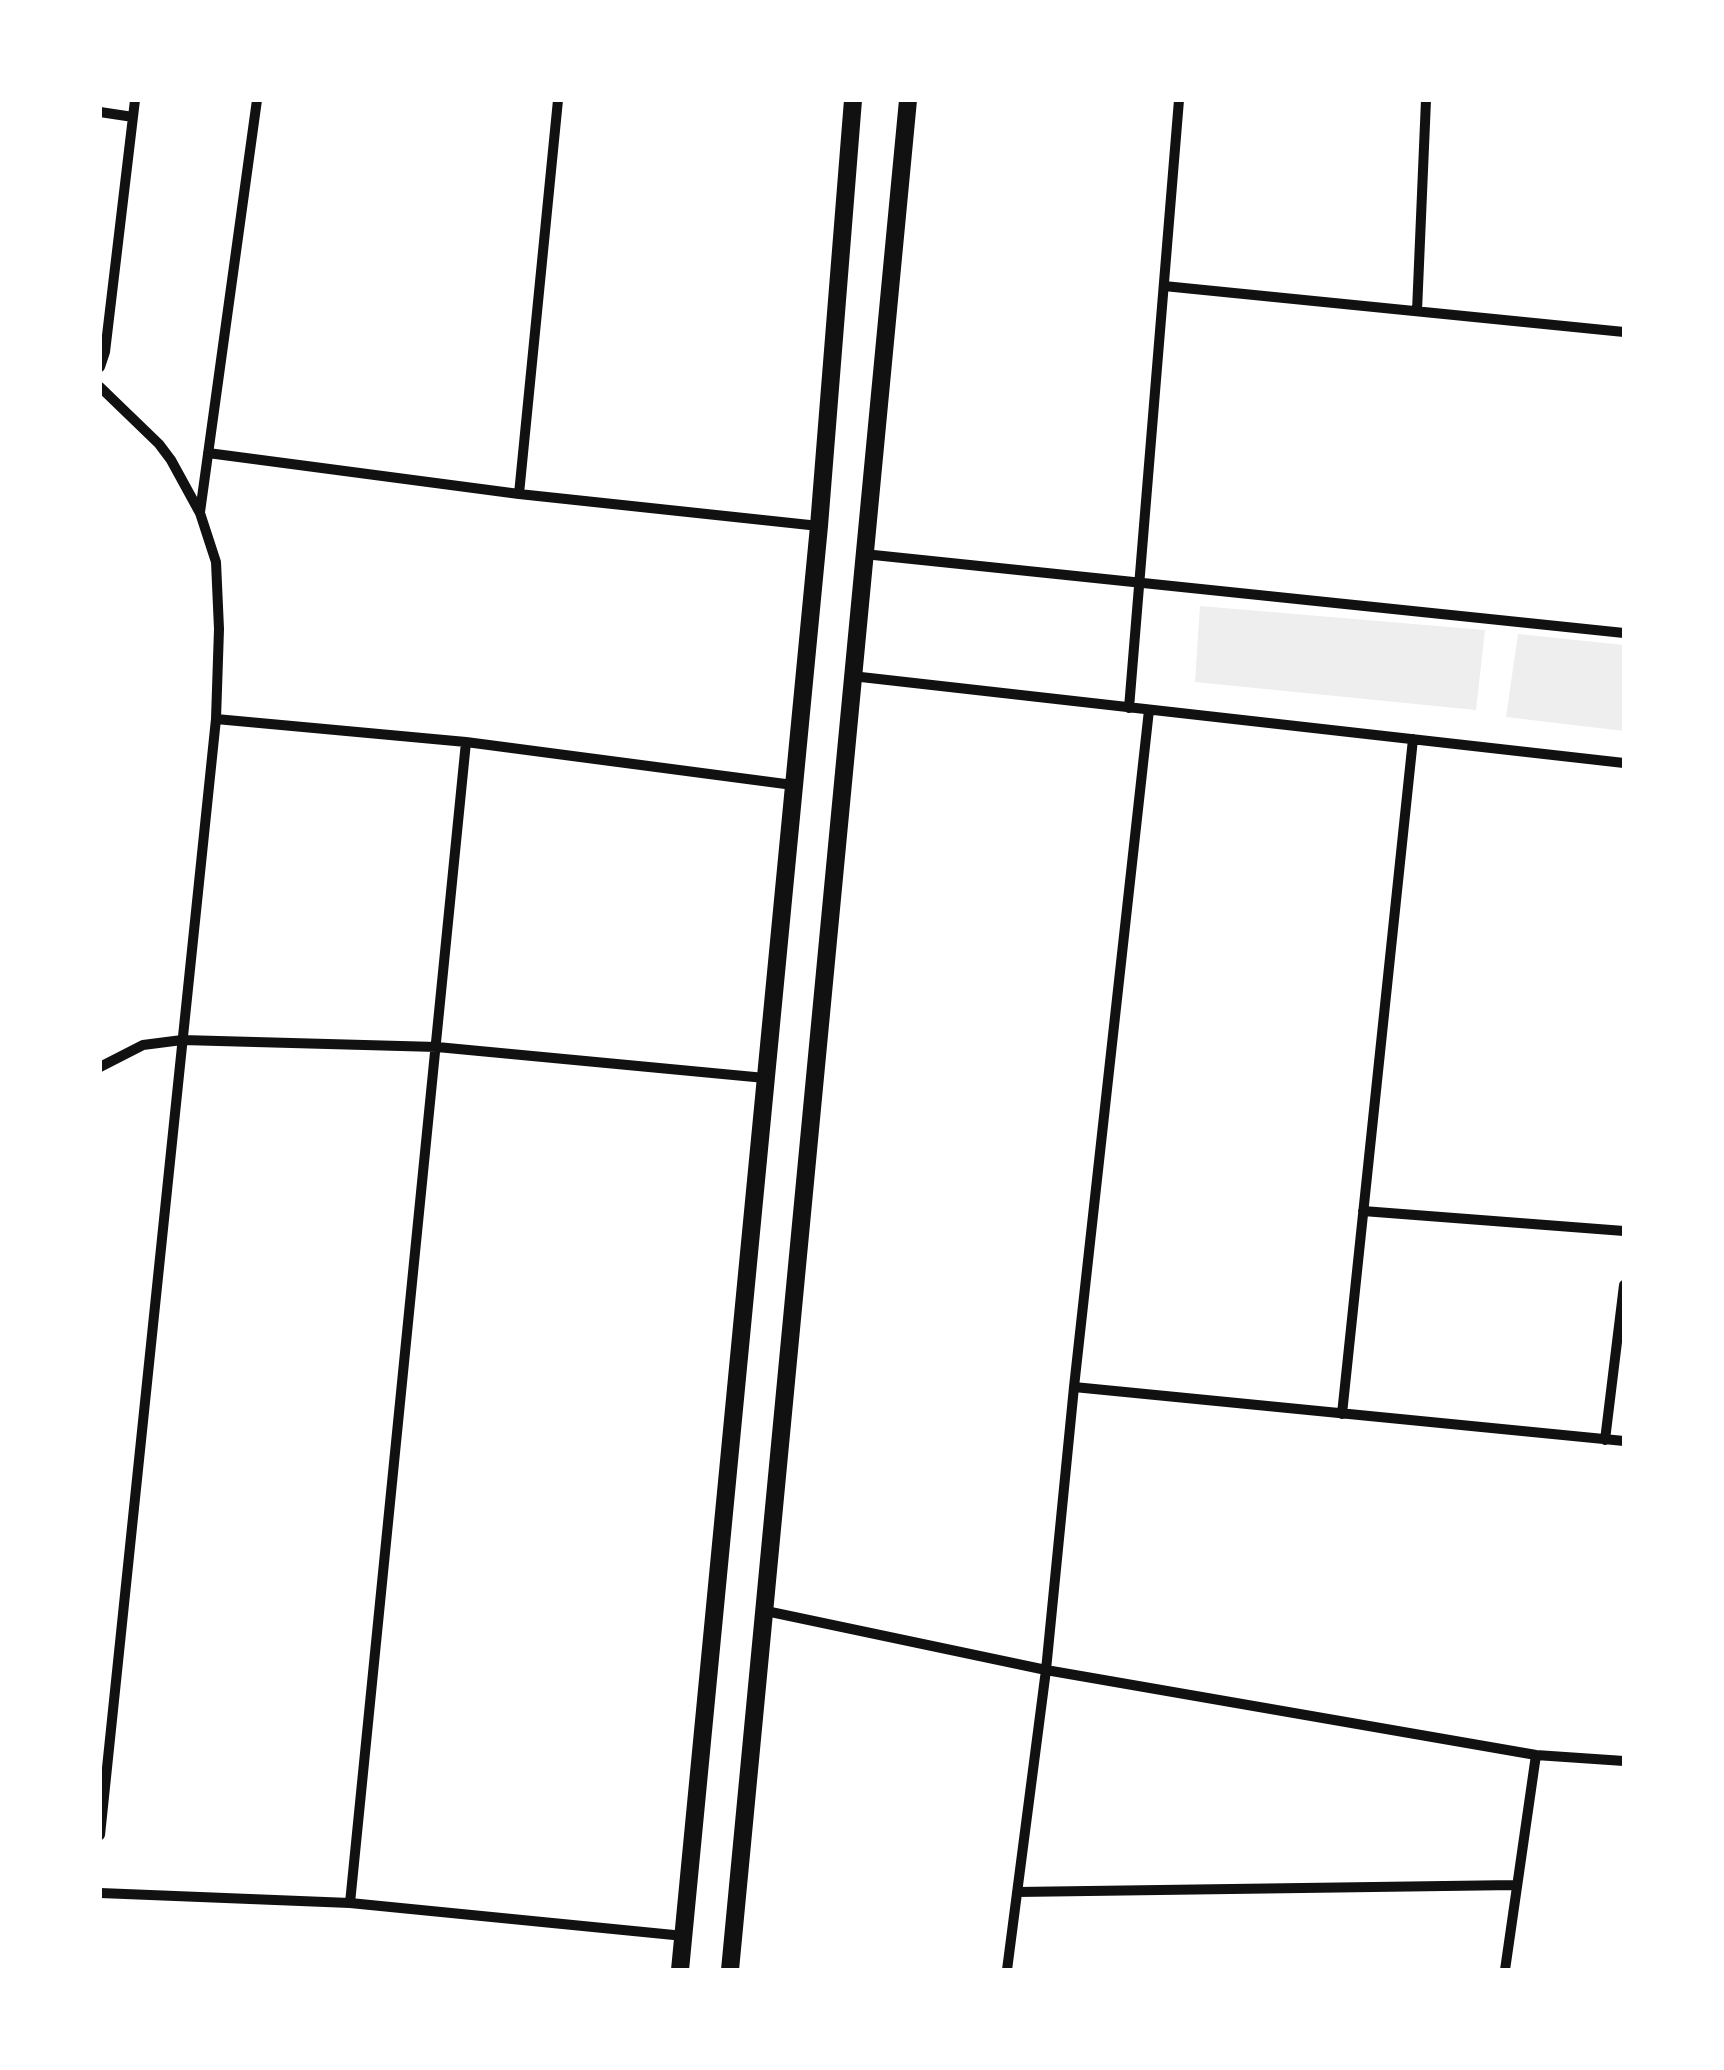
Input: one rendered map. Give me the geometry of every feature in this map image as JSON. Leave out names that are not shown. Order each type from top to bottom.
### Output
[{"type":"street","points":[[100,367],[105,352],[134,100]]},
{"type":"street","points":[[200,513],[256,100]]},
{"type":"street","points":[[519,494],[558,100]]},
{"type":"street","points":[[680,1970],[819,526],[853,100]]},
{"type":"street","points":[[730,1970],[908,100]]},
{"type":"street","points":[[1130,708],[1178,100]]},
{"type":"street","points":[[1418,311],[1426,100]]},
{"type":"street","points":[[100,112],[132,117]]},
{"type":"street","points":[[1164,286],[1624,332]]},
{"type":"street","points":[[100,388],[159,444],[200,513],[216,562],[219,629],[216,719],[100,1834]]},
{"type":"street","points":[[208,453],[519,494],[819,526]]},
{"type":"street","points":[[864,554],[1624,633]]},
{"type":"street","points":[[852,676],[1624,763]]},
{"type":"street","points":[[1007,1970],[1046,1670],[1149,710]]},
{"type":"street","points":[[216,719],[466,742],[793,785]]},
{"type":"street","points":[[1342,1414],[1413,739]]},
{"type":"street","points":[[350,1903],[466,742]]},
{"type":"street","points":[[100,1067],[144,1046],[182,1040],[437,1047],[765,1078]]},
{"type":"street","points":[[1363,1211],[1624,1232]]},
{"type":"street","points":[[1605,1440],[1624,1284]]},
{"type":"street","points":[[1074,1387],[1624,1442]]},
{"type":"street","points":[[766,1611],[1046,1670],[1536,1755],[1624,1761]]},
{"type":"street","points":[[1505,1970],[1536,1755]]},
{"type":"street","points":[[1017,1892],[1516,1885]]},
{"type":"street","points":[[100,1893],[350,1903],[684,1936]]},
{"type":"shaded area","points":[[1200,606],[1485,630],[1476,710],[1195,682]]},
{"type":"shaded area","points":[[1518,634],[1624,645],[1624,731],[1506,717]]}]
